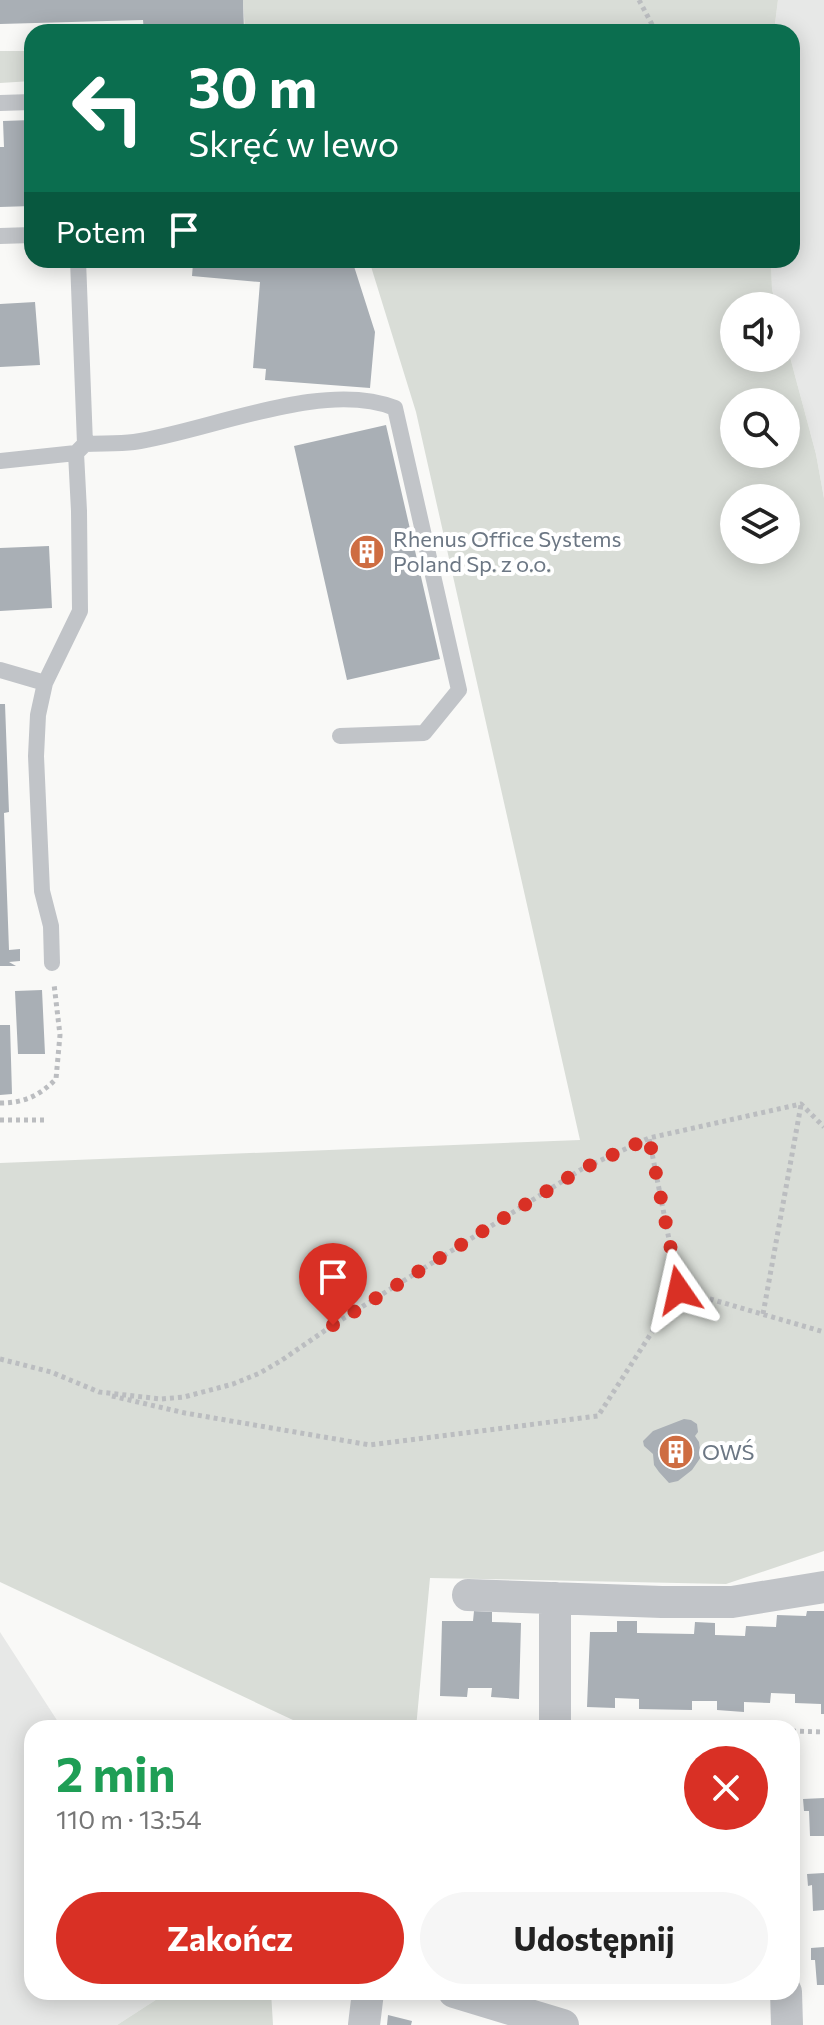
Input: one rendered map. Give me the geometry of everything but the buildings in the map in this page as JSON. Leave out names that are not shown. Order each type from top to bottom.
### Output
[{"type":"street","points":[[468,1595],[732,1602],[824,1587]]},
{"type":"street","points":[[555,1598],[555,1720]]},
{"type":"street","points":[[364,2025],[367,2000]]},
{"type":"street","points":[[786,2000],[787,2025]]},
{"type":"street","points":[[524,2002],[563,2025]]},
{"type":"lane","points":[[0,103],[24,102]]},
{"type":"lane","points":[[0,236],[24,235]]},
{"type":"lane","points":[[52,963],[51,926],[42,891],[36,756],[38,715],[45,683],[80,611],[78,268]]},
{"type":"lane","points":[[0,461],[134,442],[323,399],[382,403],[395,408],[459,690],[424,733],[340,736]]},
{"type":"lane","points":[[0,670],[45,683]]},
{"type":"path","points":[[639,0],[652,24]]},
{"type":"path","points":[[0,1103],[16,1103],[39,1096],[56,1079],[60,1035],[52,963]]},
{"type":"path","points":[[801,1104],[824,1127]]},
{"type":"path","points":[[99,1392],[161,1399],[184,1397],[260,1373],[582,1169],[649,1138],[801,1104]]},
{"type":"path","points":[[763,1314],[801,1104]]},
{"type":"path","points":[[0,1120],[48,1120]]},
{"type":"path","points":[[0,1359],[51,1372],[99,1392],[185,1413],[370,1445],[598,1416],[679,1290],[649,1138]]},
{"type":"path","points":[[679,1290],[824,1332]]},
{"type":"path","points":[[800,1731],[824,1732]]},
{"type":"shaded area","points":[[243,0],[778,0],[775,24],[244,24]]},
{"type":"shaded area","points":[[778,0],[824,0],[824,498],[794,372],[800,372],[800,292],[773,292],[772,289],[771,268],[800,268],[800,24],[775,24]]},
{"type":"shaded area","points":[[0,51],[24,51],[24,82],[0,83]]},
{"type":"shaded area","points":[[371,268],[771,268],[773,292],[720,292],[720,372],[794,372],[798,388],[720,388],[720,468],[800,468],[800,394],[824,498],[824,1551],[726,1584],[430,1578],[417,1720],[293,1720],[0,1582],[0,1163],[580,1140],[416,412]]},
{"type":"shaded area","points":[[0,1632],[57,1720],[24,1720],[24,2000],[156,2000],[117,2025],[0,2025]]},
{"type":"shaded area","points":[[156,2000],[271,2000],[273,2025],[117,2025]]},
{"type":"place","name":"Rhenus Office Systems Poland Sp. z o.o.","points":[[367,552]]},
{"type":"place","name":"OWŚ","points":[[676,1452]]},
{"type":"route","points":[[333,1325],[582,1169],[649,1138],[679,1290]]}]
